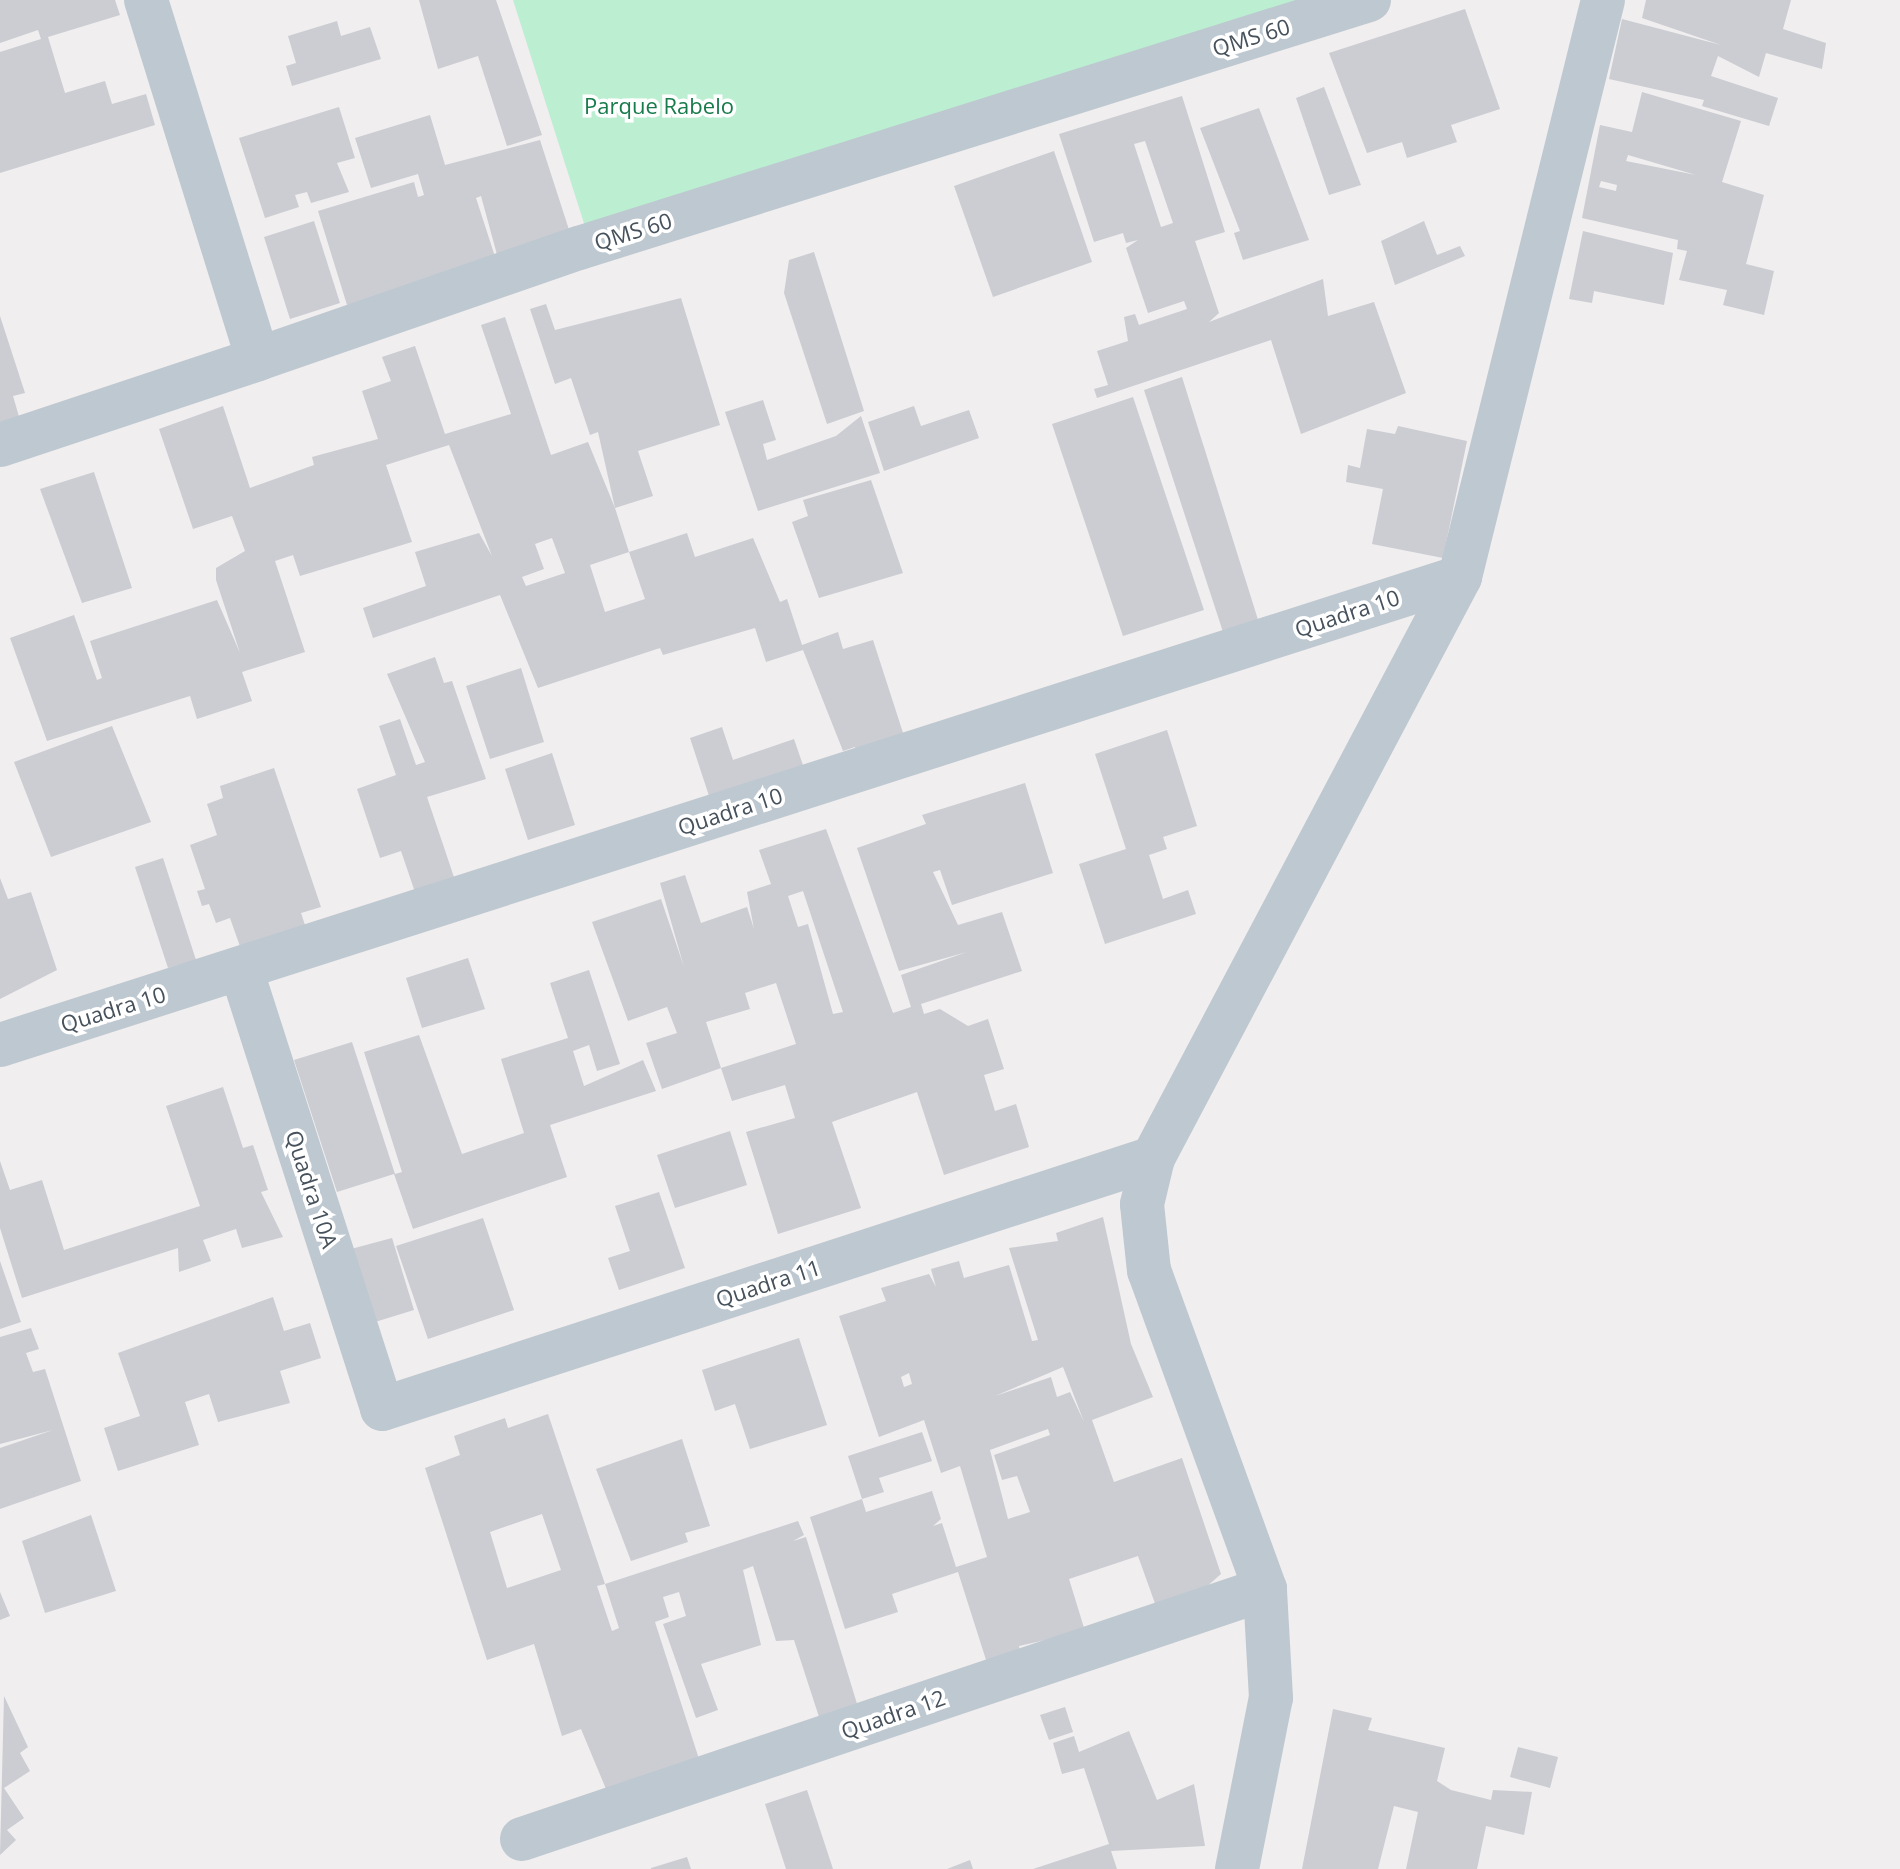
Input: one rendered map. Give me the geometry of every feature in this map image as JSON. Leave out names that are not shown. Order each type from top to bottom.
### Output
[{"type":"street","points":[[146,0],[258,359]]},
{"type":"street","name":"QMS 60","points":[[0,445],[579,248],[1369,0]]},
{"type":"street","points":[[1237,1869],[1271,1698],[1265,1589],[1149,1271],[1142,1204],[1153,1158],[1460,577],[1603,0]]},
{"type":"street","name":"Quadra 10","points":[[0,1045],[1460,577]]},
{"type":"street","name":"Quadra 10A","points":[[241,969],[382,1409]]},
{"type":"street","name":"Quadra 11","points":[[382,1409],[1153,1158]]},
{"type":"street","name":"Quadra 12","points":[[522,1839],[1265,1589]]},
{"type":"green space","name":"Parque Rabelo","points":[[513,0],[1341,0],[589,239]]},
{"type":"building","points":[[0,0],[115,0],[120,15],[48,37],[65,93],[105,81],[112,104],[146,94],[155,125],[0,173],[0,52],[41,39],[38,30],[0,43]]},
{"type":"building","points":[[419,0],[496,0],[542,135],[507,146],[478,56],[438,69]]},
{"type":"building","points":[[1646,0],[1791,0],[1783,29],[1826,43],[1822,69],[1766,53],[1759,77],[1718,56],[1711,76],[1778,98],[1769,126],[1702,106],[1704,100],[1609,79],[1622,19],[1721,45],[1642,18]]},
{"type":"building","points":[[1465,9],[1500,109],[1451,125],[1457,142],[1407,158],[1402,142],[1367,153],[1329,53]]},
{"type":"building","points":[[337,21],[341,36],[370,27],[381,59],[292,86],[286,66],[296,63],[288,36]]},
{"type":"building","points":[[1324,87],[1361,185],[1329,195],[1296,98]]},
{"type":"building","points":[[1642,92],[1741,121],[1722,182],[1764,195],[1746,264],[1774,271],[1764,315],[1723,305],[1727,290],[1679,280],[1687,251],[1677,249],[1678,240],[1582,218],[1600,125],[1632,132]],"holes":[[[1628,155],[1696,175],[1626,161]],[[1601,181],[1617,185],[1616,191],[1599,187]]]},
{"type":"building","points":[[1182,96],[1225,232],[1195,241],[1219,313],[1209,322],[1323,279],[1328,316],[1374,302],[1406,393],[1301,434],[1271,340],[1097,398],[1094,389],[1108,385],[1097,351],[1128,341],[1124,317],[1135,314],[1139,325],[1187,309],[1184,301],[1148,313],[1126,248],[1138,240],[1126,243],[1123,233],[1094,242],[1059,134]],"holes":[[[1145,141],[1173,223],[1161,227],[1134,144]]]},
{"type":"building","points":[[339,107],[355,158],[337,163],[349,192],[311,203],[307,192],[295,195],[299,207],[265,218],[239,138]]},
{"type":"building","points":[[1259,108],[1309,240],[1243,260],[1234,233],[1240,231],[1200,128]]},
{"type":"building","points":[[430,115],[445,165],[540,140],[572,239],[499,262],[481,196],[476,198],[499,269],[347,305],[318,211],[414,182],[418,197],[424,195],[418,174],[371,188],[355,138]]},
{"type":"building","points":[[1054,151],[1092,262],[993,297],[954,186]]},
{"type":"building","points":[[314,221],[340,303],[290,319],[264,237]]},
{"type":"building","points":[[1424,221],[1437,255],[1460,246],[1465,256],[1395,285],[1381,241]]},
{"type":"building","points":[[1583,231],[1673,253],[1664,305],[1594,291],[1592,303],[1569,299]]},
{"type":"building","points":[[814,252],[864,411],[827,424],[784,293],[789,260]]},
{"type":"building","points":[[681,298],[720,425],[638,451],[653,496],[615,508],[598,432],[590,435],[571,378],[555,384],[530,309],[546,304],[555,330]]},
{"type":"building","points":[[0,316],[25,393],[13,396],[20,420],[0,426]]},
{"type":"building","points":[[505,317],[551,455],[588,442],[629,552],[687,533],[695,557],[753,538],[780,602],[787,599],[802,645],[838,632],[843,649],[873,640],[905,739],[857,755],[855,747],[843,751],[803,650],[766,662],[755,628],[663,655],[660,648],[538,688],[500,595],[373,638],[363,608],[426,586],[415,552],[479,533],[492,556],[449,445],[386,465],[412,542],[300,576],[293,555],[275,561],[305,652],[242,672],[252,701],[197,719],[190,696],[47,741],[10,638],[74,615],[97,680],[102,678],[90,641],[217,600],[240,653],[216,580],[216,568],[245,551],[232,516],[193,529],[159,429],[223,406],[250,488],[314,465],[312,457],[378,439],[362,391],[391,381],[382,357],[415,346],[445,434],[511,414],[481,325]],"holes":[[[552,538],[565,573],[526,586],[522,577],[544,569],[535,544]],[[629,552],[645,599],[605,612],[590,565]]]},
{"type":"building","points":[[1182,377],[1259,623],[1224,635],[1144,390]]},
{"type":"building","points":[[1133,397],[1204,610],[1123,636],[1052,424]]},
{"type":"building","points":[[763,400],[776,440],[763,444],[767,460],[836,436],[861,416],[880,473],[758,511],[725,412]]},
{"type":"building","points":[[914,406],[921,426],[969,410],[979,438],[884,471],[868,422]]},
{"type":"building","points":[[1398,426],[1467,441],[1443,558],[1372,544],[1383,489],[1346,482],[1348,465],[1360,468],[1367,429],[1395,434]]},
{"type":"building","points":[[94,472],[132,588],[82,603],[40,489]]},
{"type":"building","points":[[871,480],[903,573],[819,598],[792,522],[808,516],[803,500]]},
{"type":"building","points":[[435,657],[444,683],[452,681],[486,779],[427,797],[457,886],[417,898],[401,851],[380,858],[357,789],[396,775],[379,726],[400,719],[416,765],[425,762],[387,674]]},
{"type":"building","points":[[521,668],[544,742],[490,759],[466,686]]},
{"type":"building","points":[[112,726],[151,822],[51,857],[14,762]]},
{"type":"building","points":[[722,727],[733,760],[794,739],[805,771],[711,802],[690,738]]},
{"type":"building","points":[[1167,730],[1197,826],[1163,837],[1167,849],[1149,855],[1163,899],[1188,890],[1196,914],[1105,944],[1079,864],[1126,849],[1095,754]]},
{"type":"building","points":[[552,753],[575,825],[528,840],[505,769]]},
{"type":"building","points":[[274,768],[321,907],[301,913],[308,934],[243,955],[230,918],[216,923],[209,904],[202,906],[197,891],[205,889],[190,845],[217,835],[207,804],[223,798],[220,786]]},
{"type":"building","points":[[1025,783],[1053,873],[952,905],[940,870],[933,872],[958,925],[1002,912],[1022,971],[921,1004],[924,1014],[940,1009],[968,1026],[988,1019],[1004,1069],[984,1075],[995,1111],[1016,1104],[1029,1147],[944,1175],[917,1092],[832,1122],[861,1208],[778,1234],[746,1132],[795,1118],[785,1085],[732,1101],[721,1068],[662,1089],[646,1043],[677,1033],[667,1007],[628,1021],[592,922],[661,899],[684,967],[660,883],[685,875],[701,923],[747,907],[754,929],[747,892],[771,884],[759,850],[826,829],[893,1013],[911,1007],[901,975],[967,952],[899,971],[857,848],[926,824],[922,815]],"holes":[[[803,891],[843,1012],[833,1014],[808,924],[798,927],[788,896]],[[776,983],[796,1044],[721,1068],[706,1022],[750,1009],[745,993]]]},
{"type":"building","points":[[163,858],[196,960],[168,968],[135,867]]},
{"type":"building","points":[[0,878],[8,899],[31,892],[57,970],[0,999]]},
{"type":"building","points":[[468,958],[485,1009],[422,1028],[406,978]]},
{"type":"building","points":[[589,970],[620,1064],[597,1071],[589,1045],[573,1051],[584,1086],[643,1060],[656,1091],[550,1125],[567,1177],[413,1229],[394,1174],[337,1192],[294,1060],[352,1042],[395,1174],[402,1172],[364,1052],[419,1035],[462,1154],[524,1133],[501,1059],[568,1038],[550,983]]},
{"type":"building","points":[[223,1087],[243,1148],[253,1145],[268,1190],[261,1192],[283,1237],[242,1248],[236,1229],[203,1240],[211,1261],[179,1272],[178,1248],[22,1298],[0,1228],[0,1161],[10,1190],[42,1180],[64,1250],[200,1206],[166,1106]]},
{"type":"building","points":[[730,1131],[747,1185],[675,1208],[657,1155]]},
{"type":"building","points":[[659,1192],[685,1268],[619,1290],[608,1258],[630,1251],[615,1206]]},
{"type":"building","points":[[1103,1217],[1131,1344],[1153,1397],[1092,1420],[1114,1482],[1182,1458],[1221,1574],[1197,1595],[1157,1609],[1138,1556],[1069,1579],[1085,1631],[1019,1646],[1020,1652],[987,1663],[958,1572],[892,1594],[898,1612],[845,1629],[810,1517],[862,1499],[866,1512],[932,1491],[941,1519],[933,1526],[942,1523],[956,1567],[987,1557],[960,1466],[941,1473],[924,1420],[879,1437],[839,1316],[886,1301],[881,1288],[929,1274],[936,1287],[931,1269],[959,1261],[964,1278],[1009,1265],[1032,1341],[1038,1340],[1009,1248],[1058,1241],[1056,1233]],"holes":[[[1063,1367],[1084,1422],[1070,1392],[1057,1397],[1051,1377],[995,1396]],[[909,1373],[912,1384],[904,1387],[901,1377]],[[1048,1429],[1050,1435],[994,1455],[1002,1480],[1017,1476],[1030,1512],[1008,1519],[990,1450]]]},
{"type":"building","points":[[483,1218],[514,1310],[428,1339],[396,1246]]},
{"type":"building","points":[[392,1238],[414,1310],[375,1322],[351,1249]]},
{"type":"building","points":[[0,1261],[21,1322],[0,1329]]},
{"type":"building","points":[[273,1297],[284,1331],[310,1323],[321,1358],[280,1371],[290,1403],[218,1422],[209,1394],[185,1402],[199,1445],[118,1471],[104,1428],[140,1416],[118,1353]]},
{"type":"building","points":[[31,1328],[39,1349],[26,1353],[33,1372],[45,1369],[81,1481],[0,1509],[0,1448],[53,1430],[0,1444],[0,1337]]},
{"type":"building","points":[[799,1338],[827,1425],[750,1449],[735,1404],[715,1411],[702,1370]]},
{"type":"building","points":[[548,1414],[605,1584],[798,1521],[804,1535],[793,1541],[806,1537],[858,1707],[820,1720],[794,1640],[776,1641],[753,1566],[743,1570],[761,1645],[701,1664],[718,1710],[696,1718],[663,1624],[686,1616],[679,1592],[663,1597],[669,1617],[655,1622],[699,1759],[606,1789],[581,1729],[562,1736],[534,1644],[487,1660],[425,1468],[460,1455],[454,1436],[505,1418],[508,1428]],"holes":[[[542,1514],[561,1570],[507,1588],[490,1532]],[[605,1584],[619,1628],[612,1631],[597,1586]]]},
{"type":"building","points":[[922,1432],[932,1461],[879,1478],[884,1492],[862,1499],[848,1456]]},
{"type":"building","points":[[682,1439],[710,1526],[685,1533],[688,1542],[631,1561],[596,1469]]},
{"type":"building","points":[[91,1515],[116,1591],[45,1613],[22,1541]]},
{"type":"building","points":[[0,1592],[10,1616],[0,1620]]},
{"type":"building","points":[[4,1696],[28,1747],[20,1753],[30,1771],[4,1788],[24,1818],[7,1830],[16,1840],[0,1855]]},
{"type":"building","points":[[1065,1707],[1073,1732],[1049,1740],[1040,1715]]},
{"type":"building","points":[[1333,1709],[1372,1718],[1368,1730],[1445,1748],[1437,1781],[1451,1790],[1491,1800],[1493,1790],[1532,1792],[1524,1835],[1486,1826],[1477,1869],[1406,1869],[1418,1812],[1394,1806],[1378,1869],[1302,1869]]},
{"type":"building","points":[[1129,1731],[1157,1800],[1194,1784],[1205,1846],[1111,1851],[1117,1869],[1033,1869],[1109,1844],[1084,1768],[1062,1774],[1053,1743],[1074,1736],[1079,1752]]},
{"type":"building","points":[[1518,1747],[1558,1757],[1550,1788],[1510,1777]]},
{"type":"building","points":[[807,1790],[833,1869],[786,1869],[765,1804]]},
{"type":"building","points":[[687,1857],[691,1869],[651,1869],[651,1868]]},
{"type":"building","points":[[970,1860],[973,1869],[947,1869]]}]
